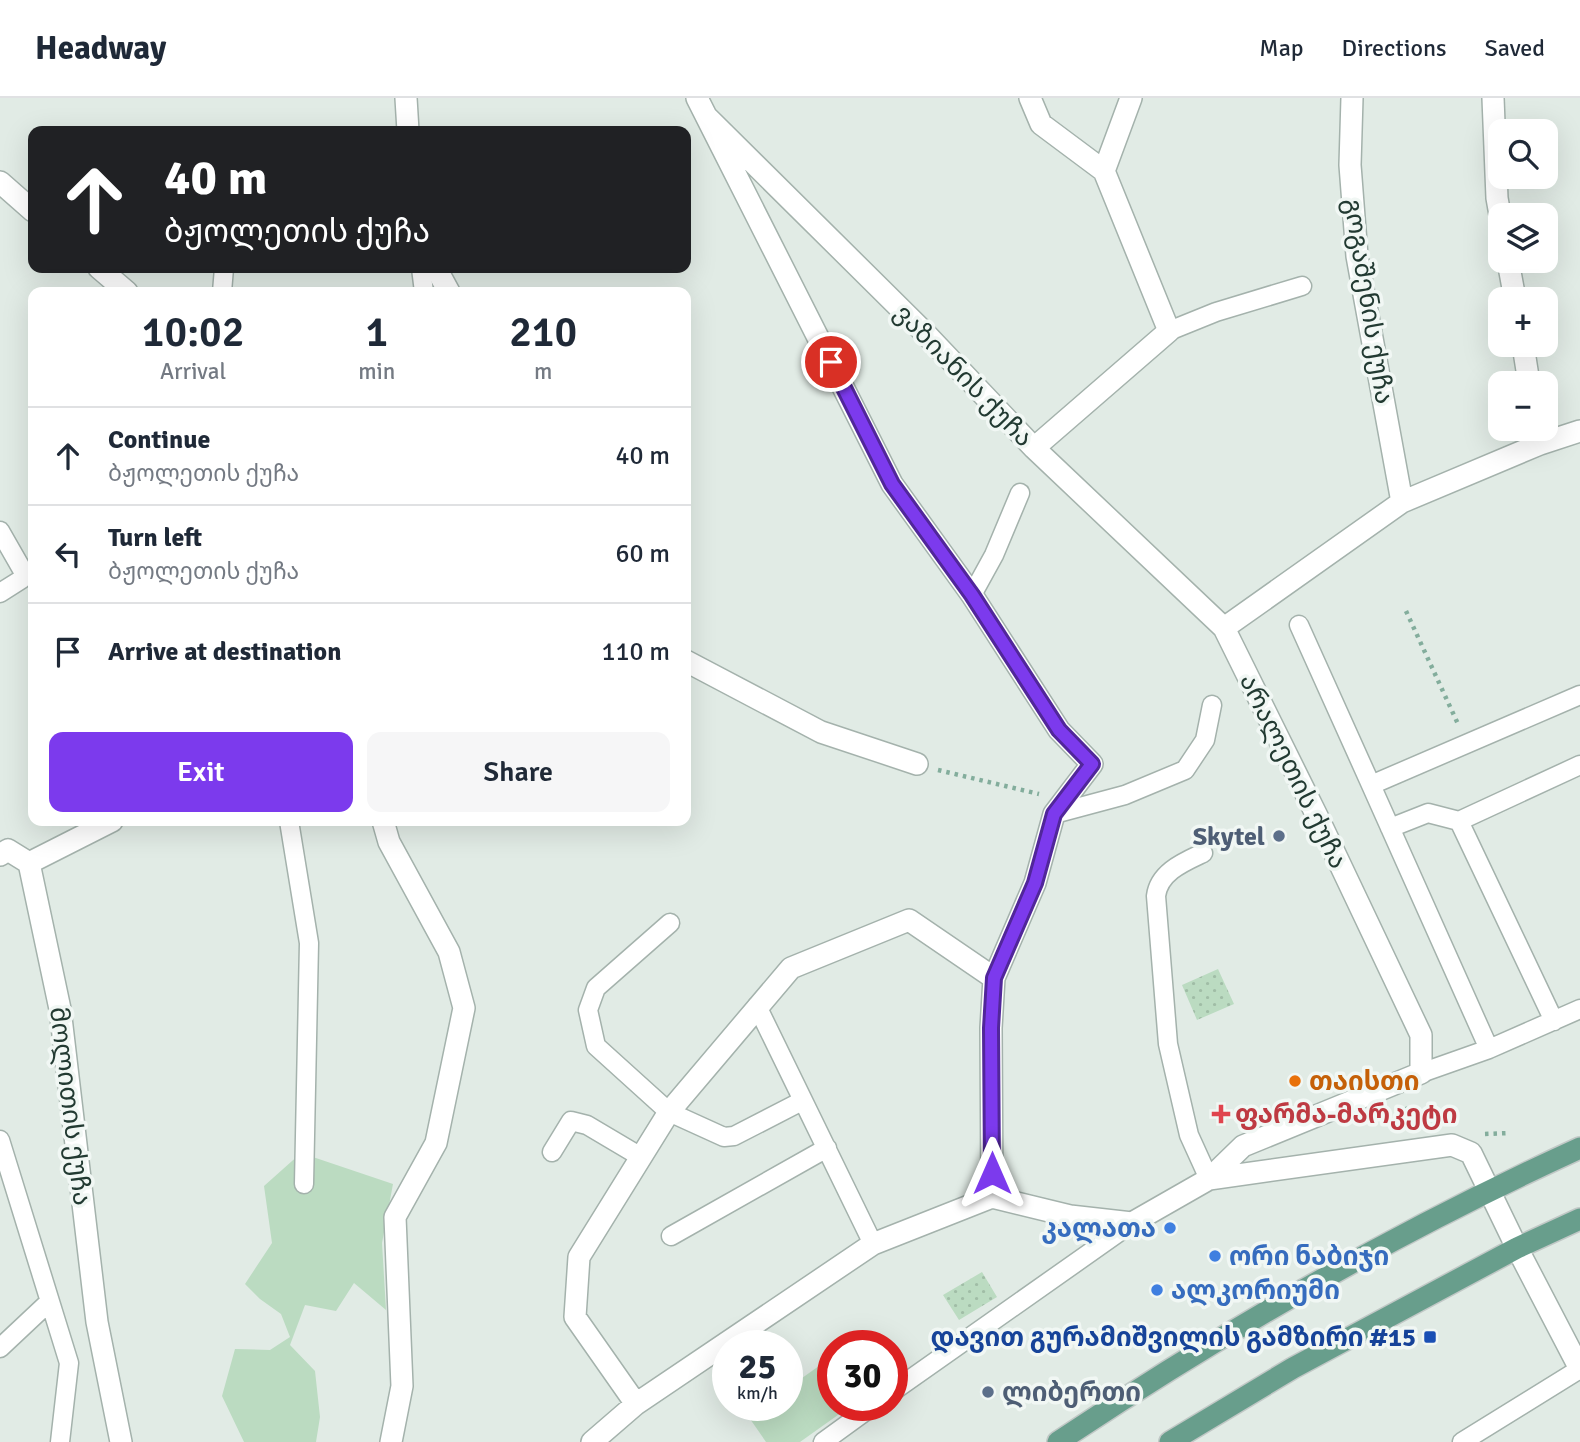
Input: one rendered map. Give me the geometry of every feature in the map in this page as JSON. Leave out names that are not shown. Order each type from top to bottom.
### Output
[{"type":"main road","points":[[1058,1442],[1131,1393],[1260,1314],[1488,1190],[1580,1148]]},
{"type":"main road","points":[[1170,1442],[1293,1368],[1517,1248],[1580,1219]]},
{"type":"street","points":[[406,98],[408,126]]},
{"type":"street","points":[[697,98],[892,484],[972,595],[1059,730],[1092,764],[1054,814],[1035,883],[994,978],[991,1028],[992,1197]]},
{"type":"street","points":[[1030,98],[1041,124],[1104,171],[1169,331],[1034,448]]},
{"type":"street","points":[[1104,171],[1131,98]]},
{"type":"street","name":"გოგაშენის ქუჩა","points":[[1352,98],[1350,165],[1357,257],[1402,502]]},
{"type":"street","points":[[1493,98],[1498,203]]},
{"type":"street","name":"ვაზიანის ქუჩა","points":[[708,118],[924,332],[1034,448],[1224,628]]},
{"type":"street","points":[[0,182],[28,207]]},
{"type":"street","points":[[105,273],[121,287]]},
{"type":"street","points":[[1558,434],[1580,431]]},
{"type":"street","points":[[1224,628],[1402,502],[1529,441]]},
{"type":"street","name":"არალეთის ქუჩა","points":[[1224,628],[1320,820],[1421,1035],[1421,1073]]},
{"type":"street","points":[[691,663],[821,732],[917,764]]},
{"type":"street","points":[[3,848],[29,863],[102,826]]},
{"type":"street","points":[[384,826],[389,842],[449,952],[464,1008],[436,1143],[395,1217],[402,1386],[391,1442]]},
{"type":"street","name":"მოლითის ქუჩა","points":[[29,863],[60,1009],[97,1322],[121,1442]]},
{"type":"street","points":[[636,1404],[575,1317],[579,1257],[669,1112],[757,1006],[791,968],[909,920],[994,978]]},
{"type":"street","points":[[592,1442],[636,1404],[873,1244],[992,1197],[1070,1216],[1132,1223],[1209,1179],[1243,1146],[1421,1073]]},
{"type":"street","points":[[1209,1179],[1452,1145],[1471,1153],[1580,1369]]},
{"type":"lane","points":[[1169,331],[1216,312],[1302,286]]},
{"type":"lane","points":[[972,595],[1020,493]]},
{"type":"lane","points":[[0,531],[24,573],[22,579],[0,593]]},
{"type":"lane","points":[[1299,625],[1489,1049]]},
{"type":"lane","points":[[1371,785],[1580,695]]},
{"type":"lane","points":[[1054,814],[1125,795],[1185,769],[1205,740],[1212,705]]},
{"type":"lane","points":[[1390,828],[1428,813],[1459,821],[1580,765]]},
{"type":"lane","points":[[1459,821],[1554,1021]]},
{"type":"lane","points":[[290,826],[309,943],[304,1184]]},
{"type":"lane","points":[[1203,853],[1165,875],[1157,886],[1156,896],[1168,1044],[1189,1135],[1209,1179]]},
{"type":"lane","points":[[670,923],[596,988],[588,1010],[596,1046],[669,1112],[724,1137],[734,1136],[802,1101]]},
{"type":"lane","points":[[757,1006],[873,1244]]},
{"type":"lane","points":[[1421,1073],[1489,1049],[1580,1009]]},
{"type":"lane","points":[[552,1152],[571,1121],[587,1125],[641,1157]]},
{"type":"lane","points":[[0,1140],[69,1363],[60,1442]]},
{"type":"lane","points":[[671,1237],[827,1148]]},
{"type":"lane","points":[[908,1381],[1132,1223]]},
{"type":"lane","points":[[0,1348],[48,1302]]},
{"type":"lane","points":[[1462,1442],[1580,1369]]},
{"type":"lane","points":[[823,1442],[852,1421]]},
{"type":"path","points":[[1406,611],[1467,744]]},
{"type":"path","points":[[917,764],[1045,795],[1040,811],[1054,814]]},
{"type":"green space","points":[[1218,969],[1234,1004],[1197,1020],[1182,985]]},
{"type":"green space","points":[[301,1153],[393,1184],[382,1243],[386,1310],[354,1283],[336,1311],[305,1305],[290,1345],[315,1371],[320,1417],[316,1442],[244,1442],[222,1396],[235,1349],[270,1350],[290,1337],[281,1314],[245,1284],[272,1243],[264,1186]]},
{"type":"green space","points":[[982,1272],[997,1297],[959,1320],[943,1295]]},
{"type":"green space","points":[[817,1367],[817,1421],[830,1421],[800,1442],[766,1442],[751,1421],[803,1421],[803,1377]]},
{"type":"place","name":"Skytel","points":[[1279,836]]},
{"type":"place","name":"თაისთი","points":[[1295,1081]]},
{"type":"place","name":"ფარმა-მარკეტი","points":[[1221,1114]]},
{"type":"place","name":"კალათა","points":[[1170,1228]]},
{"type":"place","name":"ორი ნაბიჯი","points":[[1215,1256]]},
{"type":"place","name":"ალკორიუმი","points":[[1157,1290]]},
{"type":"place","name":"დავით გურამიშვილის გამზირი #15","points":[[1430,1337]]},
{"type":"place","name":"ლიბერთი","points":[[988,1392]]},
{"type":"route","points":[[831,362],[892,484],[972,595],[1059,730],[1092,764],[1054,814],[1035,883],[994,978],[991,1028],[992,1173]]}]
